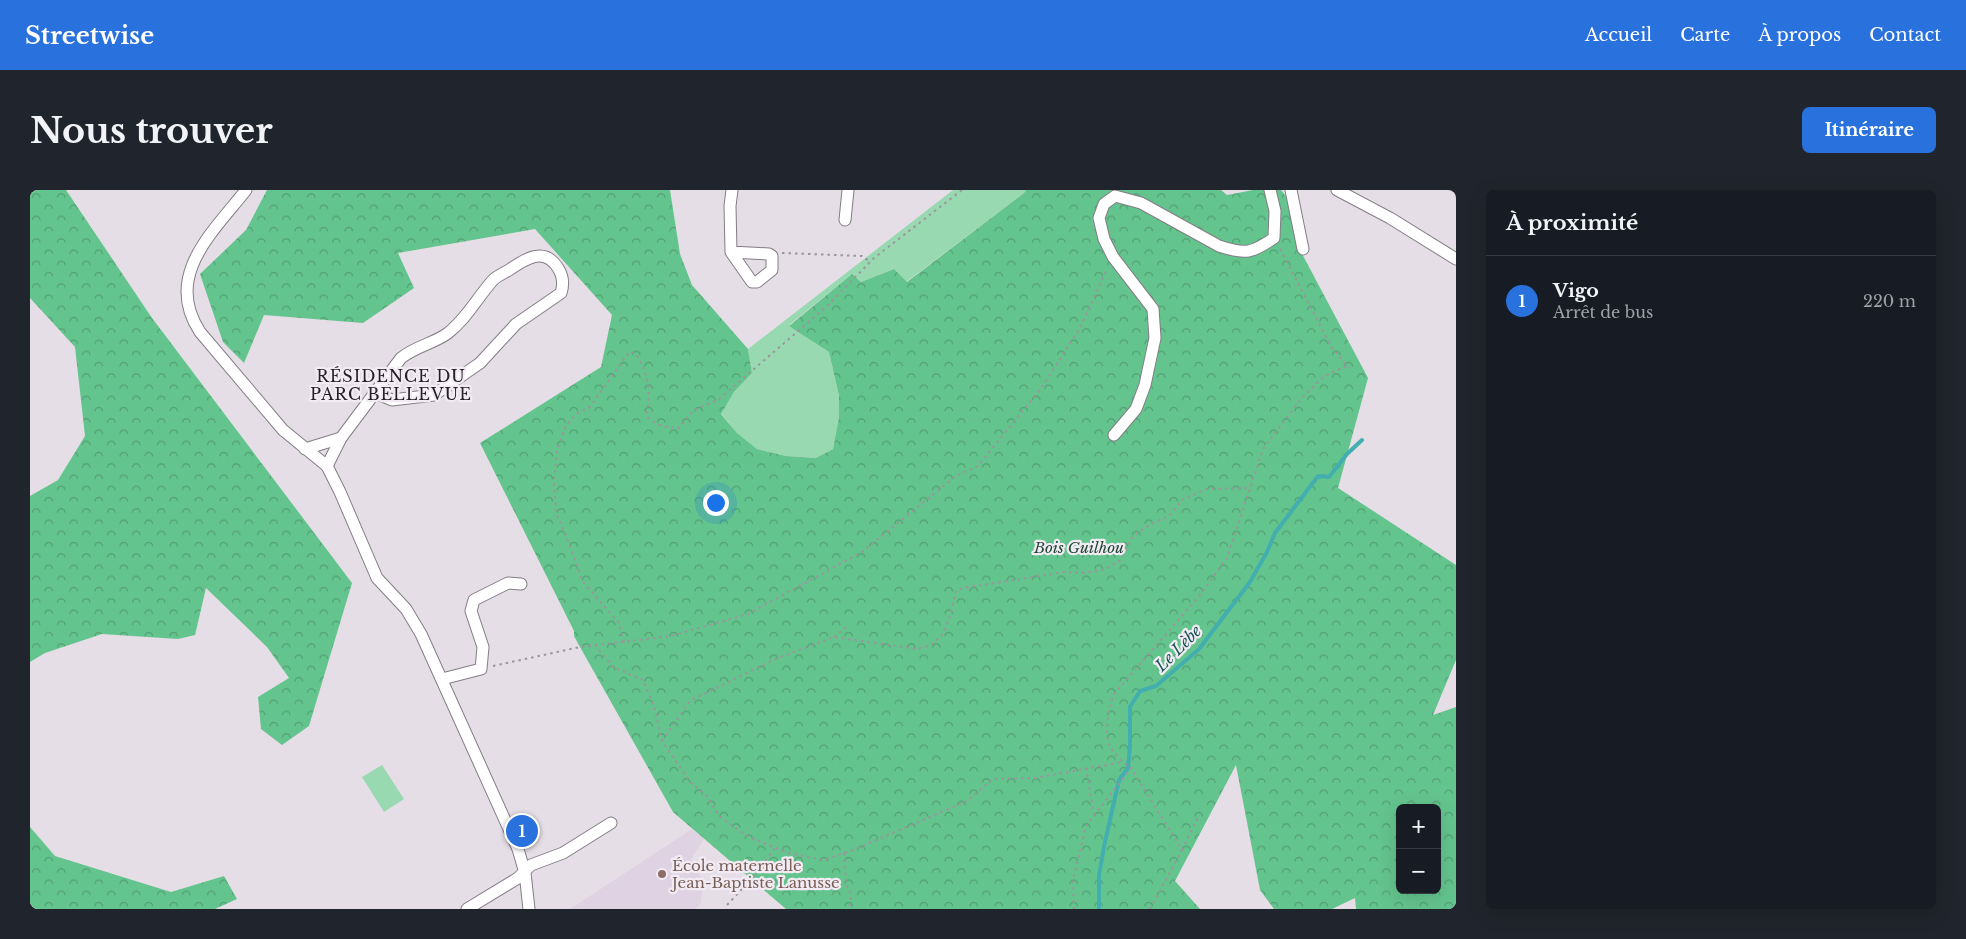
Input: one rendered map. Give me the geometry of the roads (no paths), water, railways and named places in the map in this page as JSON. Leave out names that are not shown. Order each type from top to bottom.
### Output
[{"type":"street","points":[[246,190],[194,259],[187,283],[188,306],[191,317],[200,332],[283,430],[327,466],[377,578],[397,597],[414,620],[442,679],[512,833],[525,872],[529,909]]},
{"type":"street","points":[[732,190],[730,206],[732,252],[752,282],[757,282],[772,270],[772,256],[769,254],[732,252]]},
{"type":"street","points":[[846,220],[848,190]]},
{"type":"street","points":[[1114,435],[1136,409],[1145,385],[1154,338],[1153,309],[1113,257],[1104,239],[1099,218],[1104,204],[1115,196],[1141,203],[1219,246],[1232,251],[1254,251],[1274,238],[1275,212],[1270,190]]},
{"type":"street","points":[[1290,190],[1303,249]]},
{"type":"street","points":[[1337,190],[1390,218],[1456,258]]},
{"type":"street","points":[[327,466],[341,438],[401,358],[412,349],[446,335],[461,322],[494,279],[530,256],[545,257],[555,263],[562,274],[564,286],[561,293],[516,324],[480,363],[434,395],[392,400],[375,393]]},
{"type":"street","points":[[305,449],[341,438]]},
{"type":"street","points":[[442,679],[481,669],[483,647],[471,611],[474,600],[508,582],[521,584]]},
{"type":"street","points":[[467,909],[525,872],[531,865],[563,854],[611,823]]},
{"type":"waterway","name":"Le Lèbe","points":[[1099,909],[1099,875],[1105,842],[1119,780],[1128,768],[1130,707],[1140,691],[1156,686],[1199,649],[1250,582],[1267,552],[1275,533],[1318,476],[1329,477],[1347,454],[1362,440]]},
{"type":"place","name":"Vigo","points":[[522,831]]},
{"type":"place","name":"École maternelle Jean-Baptiste Lanusse","points":[[662,874]]},
{"type":"district","name":"RÉSIDENCE DU PARC BELLEVUE","points":[[391,385]]},
{"type":"park label","name":"Bois Guilhou","points":[[1079,547]]}]
